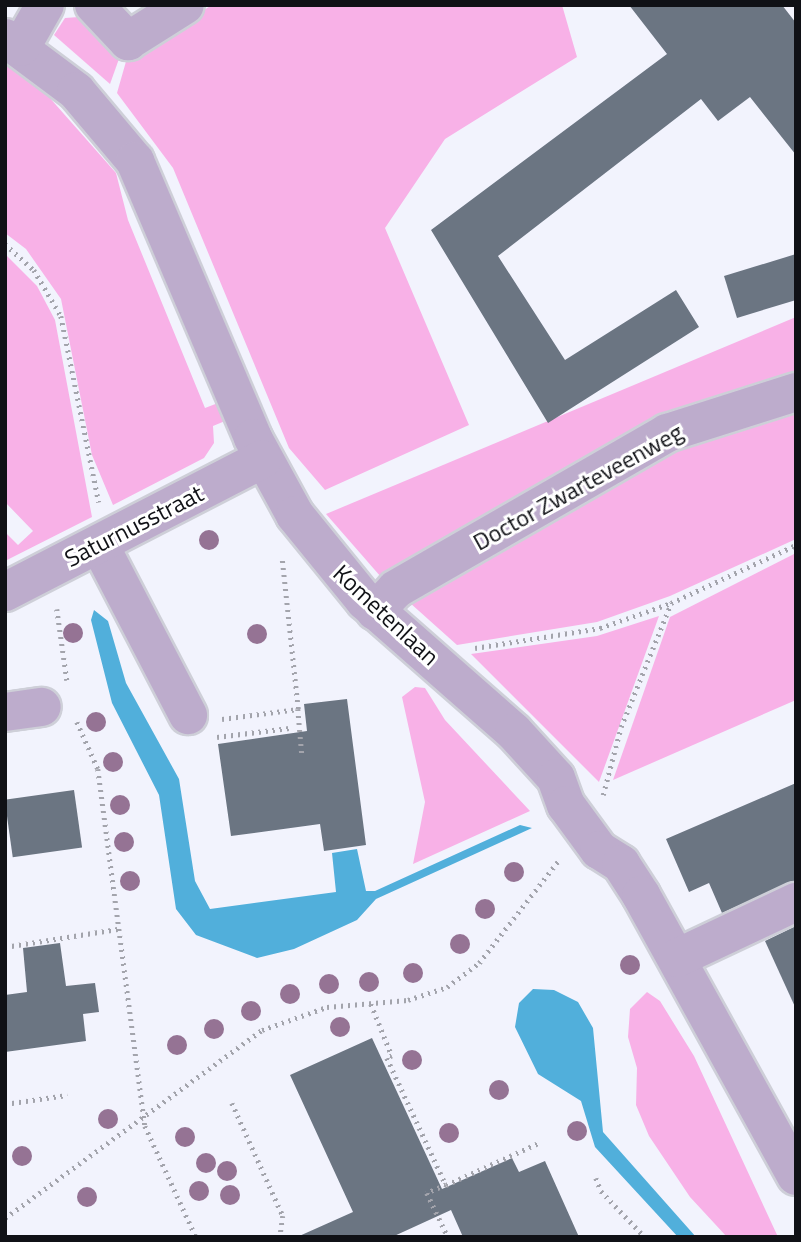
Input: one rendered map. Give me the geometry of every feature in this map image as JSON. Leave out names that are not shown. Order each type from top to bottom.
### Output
[{"type":"street","points":[[13,42],[45,5]]},
{"type":"street","points":[[94,5],[128,41],[185,5]]},
{"type":"street","name":"Kometenlaan","points":[[13,42],[76,91],[135,161],[263,458],[320,550],[375,611],[534,751],[599,850],[621,864],[677,958],[796,1176]]},
{"type":"street","name":"Doctor Zwarteveenweg","points":[[375,611],[407,583],[667,433],[796,392]]},
{"type":"street","name":"Saturnusstraat","points":[[5,592],[101,527],[263,458]]},
{"type":"street","points":[[101,527],[202,726]]},
{"type":"street","points":[[677,958],[796,902]]},
{"type":"path","points":[[5,244],[34,271],[61,316],[101,527]]},
{"type":"path","points":[[464,650],[600,628],[671,603],[796,545]]},
{"type":"path","points":[[282,555],[303,755]]},
{"type":"path","points":[[55,595],[47,705],[98,769],[144,1116],[196,1237]]},
{"type":"path","points":[[605,793],[621,727],[671,603]]},
{"type":"path","points":[[234,717],[298,709]]},
{"type":"path","points":[[202,726],[289,728]]},
{"type":"path","points":[[5,1218],[262,1030],[327,1007],[429,995],[464,975],[567,848]]},
{"type":"path","points":[[5,947],[118,929]]},
{"type":"path","points":[[371,1003],[392,1056],[387,1058],[446,1185]]},
{"type":"path","points":[[5,1104],[67,1095]]},
{"type":"path","points":[[232,1102],[283,1216],[280,1237]]},
{"type":"path","points":[[448,1237],[427,1193],[541,1142]]},
{"type":"path","points":[[596,1178],[645,1237]]},
{"type":"shaded area","points":[[212,5],[562,5],[577,57],[445,139],[385,228],[469,425],[325,490],[289,448],[173,168],[117,93],[127,58]]},
{"type":"shaded area","points":[[79,17],[120,56],[110,84],[54,35],[65,18]]},
{"type":"shaded area","points":[[5,64],[34,80],[116,173],[128,220],[205,408],[218,403],[225,421],[213,426],[214,443],[204,458],[113,505],[92,455],[61,299],[26,249],[5,233]]},
{"type":"shaded area","points":[[5,254],[37,286],[55,320],[92,517],[5,561],[5,532],[18,545],[33,531],[5,502]]},
{"type":"shaded area","points":[[796,317],[796,539],[670,596],[597,622],[457,645],[381,577],[326,514]]},
{"type":"shaded area","points":[[796,553],[796,700],[613,780],[670,617]]},
{"type":"shaded area","points":[[659,616],[599,782],[471,654],[597,636]]},
{"type":"shaded area","points":[[415,687],[425,688],[445,720],[530,811],[413,864],[425,802],[402,697]]},
{"type":"shaded area","points":[[647,992],[660,1001],[694,1056],[778,1237],[727,1237],[690,1197],[649,1136],[636,1105],[637,1068],[628,1037],[630,1009]]},
{"type":"water","points":[[94,610],[108,621],[126,683],[179,779],[195,881],[210,909],[336,892],[332,853],[357,849],[366,891],[375,891],[520,825],[532,828],[376,899],[357,920],[294,949],[257,958],[196,935],[176,909],[159,795],[112,703],[91,620]]},
{"type":"water","points":[[533,989],[554,990],[578,1002],[593,1028],[603,1132],[696,1237],[678,1237],[595,1147],[581,1101],[538,1074],[515,1027],[519,1003]]},
{"type":"building","points":[[629,5],[782,5],[796,23],[796,155],[750,97],[718,121],[701,99],[498,256],[565,360],[676,290],[699,327],[548,423],[431,230],[667,54]]},
{"type":"building","points":[[796,254],[796,300],[737,318],[724,276]]},
{"type":"building","points":[[347,699],[366,845],[324,851],[320,824],[231,836],[218,744],[307,731],[304,704]]},
{"type":"building","points":[[796,783],[796,880],[722,913],[709,883],[689,892],[666,839]]},
{"type":"building","points":[[74,790],[82,847],[13,857],[5,800]]},
{"type":"building","points":[[796,926],[796,1009],[765,941]]},
{"type":"building","points":[[60,943],[66,986],[95,983],[99,1012],[83,1014],[86,1041],[5,1052],[5,995],[27,992],[23,948]]},
{"type":"building","points":[[372,1038],[442,1189],[512,1158],[519,1172],[545,1161],[579,1237],[463,1237],[451,1210],[392,1237],[297,1237],[353,1212],[290,1075]]}]
